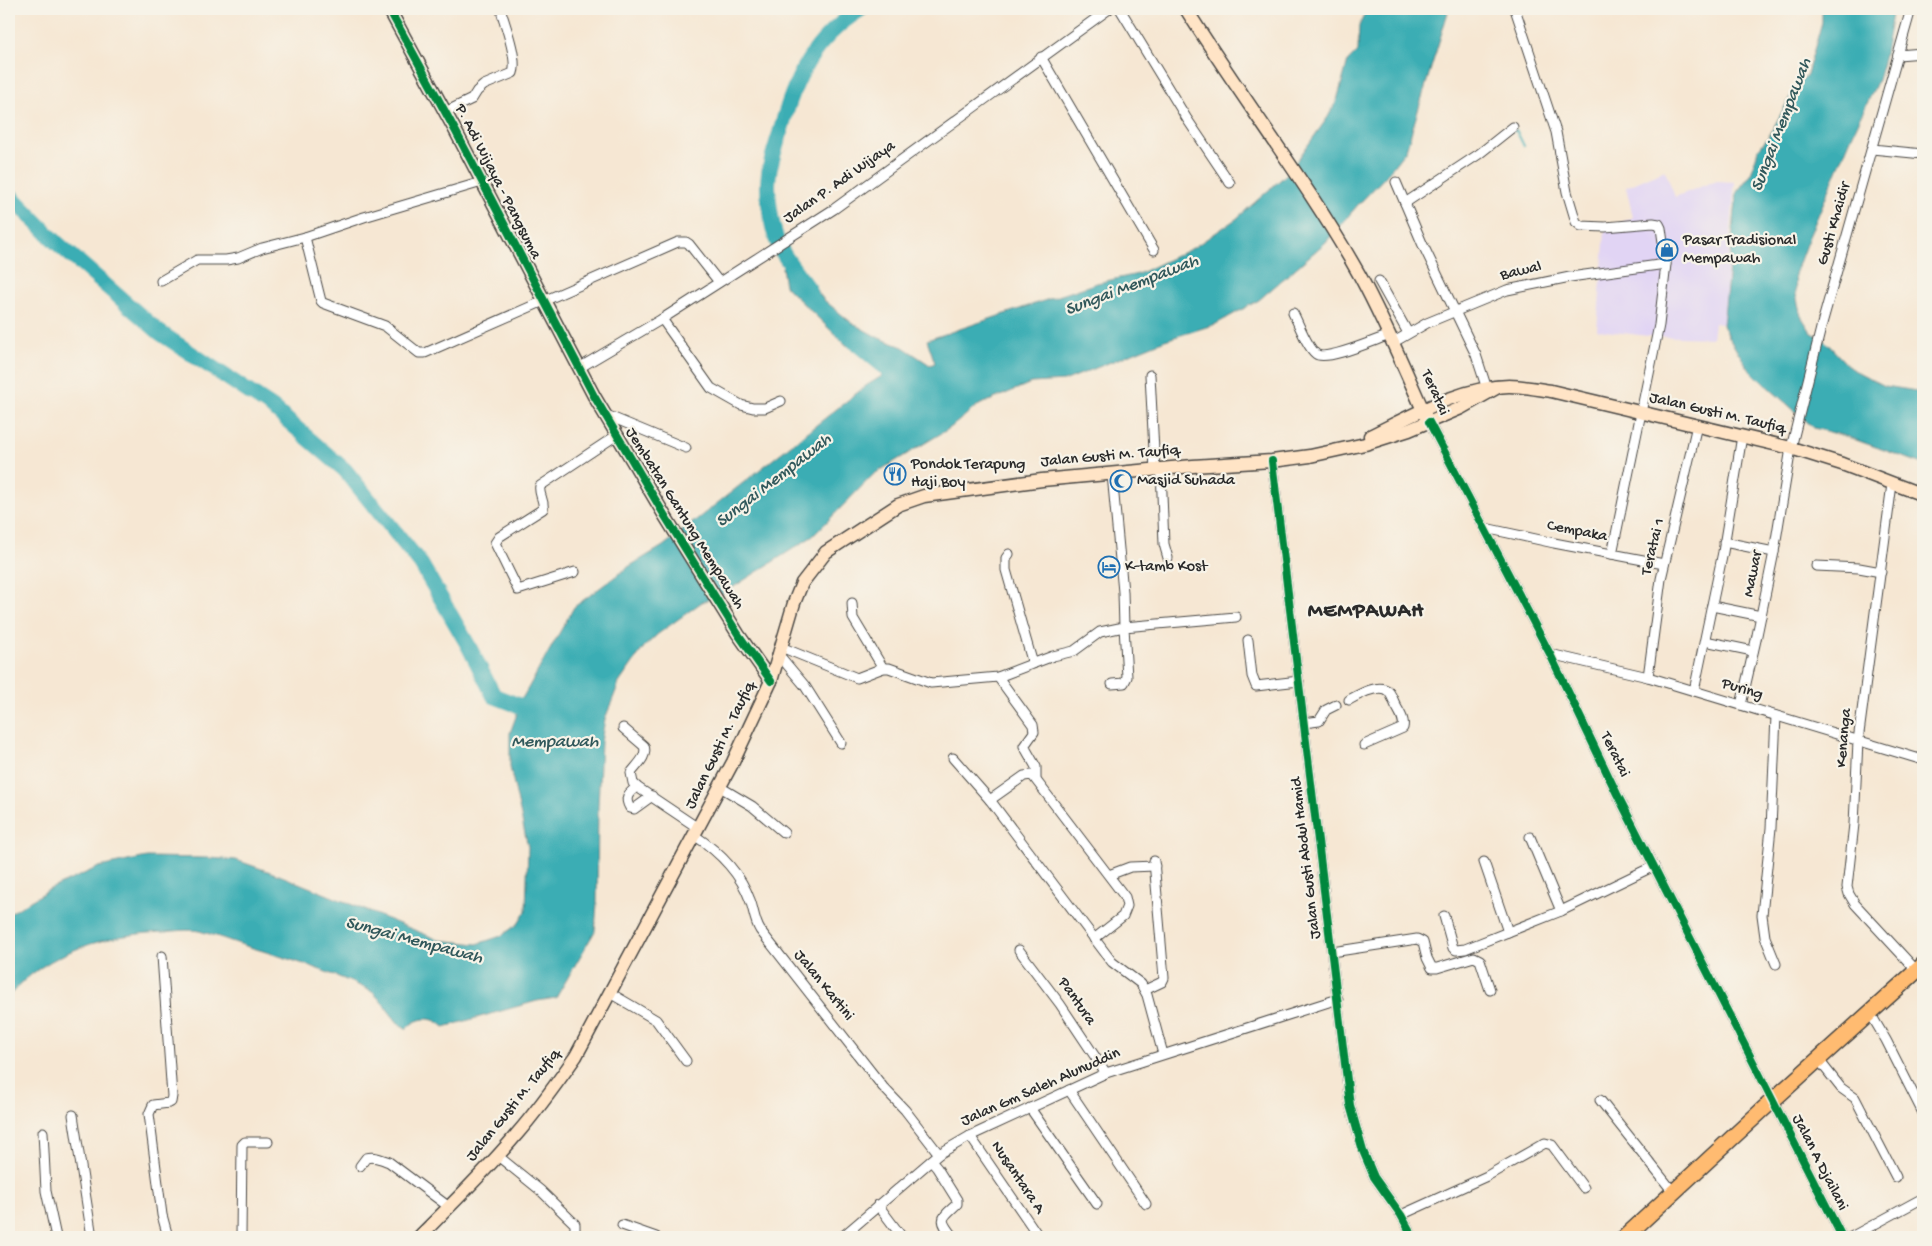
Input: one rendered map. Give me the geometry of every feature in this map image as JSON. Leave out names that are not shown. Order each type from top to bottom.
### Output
[{"type":"highway","points":[[1625,1237],[1920,968]]},
{"type":"main road","name":"P. Adi Wijaya - Pangsuma","points":[[389,9],[579,368]]},
{"type":"main road","name":"Teratai","points":[[1186,9],[1211,50],[1284,155],[1332,229],[1392,338],[1429,422]]},
{"type":"main road","name":"Jembatan Gantung Mempawah","points":[[579,368],[616,436],[665,516],[721,607],[771,681]]},
{"type":"main road","name":"Jalan Gusti M. Taufiq","points":[[1348,448],[1423,410],[1491,389],[1520,387],[1551,391],[1791,448],[1842,464],[1923,495]]},
{"type":"main road","name":"Jalan Gusti M. Taufiq","points":[[419,1237],[498,1156],[555,1086],[576,1056],[720,787],[771,681],[794,603],[802,583],[826,552],[898,505],[911,500],[941,493],[1042,480],[1310,456],[1388,437],[1429,422],[1460,408],[1491,389]]},
{"type":"street","name":"Jalan P. Adi Wijaya","points":[[579,368],[662,319],[834,209],[931,136],[1109,9]]},
{"type":"street","points":[[1120,9],[1187,119],[1230,183]]},
{"type":"street","points":[[1515,9],[1556,132],[1567,192],[1576,222],[1581,226],[1597,227],[1659,224],[1666,264],[1659,325],[1612,554]]},
{"type":"street","name":"Gusti Khaidir","points":[[1791,448],[1823,320],[1911,9]]},
{"type":"street","points":[[445,112],[472,99],[484,85],[513,73],[515,68],[502,14]]},
{"type":"street","points":[[1898,55],[1923,54]]},
{"type":"street","points":[[1040,57],[1154,250]]},
{"type":"street","points":[[1404,203],[1479,154],[1513,127]]},
{"type":"street","points":[[1872,149],[1923,154]]},
{"type":"street","points":[[160,281],[197,260],[232,259],[262,248],[305,237],[364,217],[482,182]]},
{"type":"street","points":[[1396,182],[1491,389]]},
{"type":"street","points":[[305,237],[321,301],[385,326],[419,353],[425,353],[682,241],[689,244],[719,282]]},
{"type":"street","name":"Bawal","points":[[1293,314],[1311,348],[1320,356],[1326,357],[1408,333],[1427,323],[1507,290],[1570,277],[1666,264]]},
{"type":"street","points":[[1379,281],[1408,333]]},
{"type":"street","points":[[662,319],[711,388],[741,405],[753,408],[764,408],[780,401]]},
{"type":"street","points":[[1150,375],[1164,544],[1168,558]]},
{"type":"street","points":[[604,414],[686,448]]},
{"type":"street","name":"Teratai","points":[[1429,422],[1448,462],[1485,528],[1550,654],[1617,794],[1772,1101]]},
{"type":"street","name":"Teratai 1","points":[[1648,677],[1664,564],[1698,425]]},
{"type":"street","points":[[575,572],[518,590],[495,543],[499,537],[542,509],[543,504],[539,494],[540,486],[616,436]]},
{"type":"street","points":[[1694,691],[1712,606],[1742,436]]},
{"type":"street","name":"Mawar","points":[[1740,705],[1754,652],[1774,552],[1791,448]]},
{"type":"street","name":"Jalan Gusti Abdul Hamid","points":[[1272,460],[1350,1105],[1356,1128],[1374,1177],[1401,1215],[1413,1237]]},
{"type":"street","points":[[1112,474],[1123,592],[1127,677],[1124,683],[1112,684]]},
{"type":"street","name":"Kenanga","points":[[1892,484],[1858,741],[1854,824],[1847,877],[1849,894],[1855,904],[1920,968]]},
{"type":"street","name":"Cempaka","points":[[1485,528],[1664,564]]},
{"type":"street","points":[[1724,542],[1774,552]]},
{"type":"street","points":[[1008,554],[1006,570],[1033,664]]},
{"type":"street","points":[[1816,566],[1859,568],[1881,572]]},
{"type":"street","points":[[852,603],[853,618],[883,668]]},
{"type":"street","points":[[1712,606],[1761,616]]},
{"type":"street","points":[[780,651],[857,678],[883,668],[889,668],[931,683],[998,677],[1074,650],[1100,632],[1124,627],[1236,617]]},
{"type":"street","points":[[1248,640],[1252,676],[1256,686],[1299,681]]},
{"type":"street","points":[[1705,641],[1754,652]]},
{"type":"street","points":[[780,651],[841,743]]},
{"type":"street","name":"Puring","points":[[1550,654],[1648,677],[1923,760]]},
{"type":"street","points":[[998,677],[1033,725],[1034,732],[1024,746],[1036,767],[1036,778]]},
{"type":"street","points":[[1348,700],[1370,691],[1385,689],[1390,693],[1403,720],[1403,728],[1364,746]]},
{"type":"street","points":[[1304,724],[1319,721],[1326,710],[1336,705]]},
{"type":"street","points":[[1776,716],[1771,828],[1762,915],[1765,937],[1776,964]]},
{"type":"street","points":[[624,728],[646,749],[645,754],[631,773],[633,783],[637,787],[629,792],[627,802],[630,808],[634,809],[652,796]]},
{"type":"street","points":[[953,758],[990,800],[1112,962],[1138,980],[1145,990],[1163,1054]]},
{"type":"street","points":[[990,800],[1024,776],[1032,775],[1125,896],[1126,911],[1094,939]]},
{"type":"street","name":"Jalan Kartini","points":[[637,787],[652,796],[696,832],[725,860],[750,899],[754,920],[760,930],[883,1087],[905,1110],[939,1154]]},
{"type":"street","points":[[720,787],[752,806],[784,833]]},
{"type":"street","points":[[1530,837],[1561,912]]},
{"type":"street","points":[[1484,862],[1508,932]]},
{"type":"street","points":[[1109,875],[1130,867],[1154,863],[1164,978],[1162,982],[1145,990]]},
{"type":"street","points":[[1444,916],[1453,948],[1456,950],[1465,949],[1561,912],[1654,866]]},
{"type":"street","points":[[1332,952],[1417,939],[1423,942],[1432,968],[1474,957],[1480,960],[1490,990]]},
{"type":"street","name":"Pantura","points":[[1018,950],[1060,1004],[1106,1073]]},
{"type":"street","points":[[162,956],[172,1096],[169,1103],[153,1105],[149,1114],[162,1215],[168,1237]]},
{"type":"street","points":[[610,993],[656,1020],[686,1062]]},
{"type":"street","name":"Jalan Gm Saleh Alunuddin","points":[[842,1237],[939,1154],[970,1136],[1106,1073],[1338,999]]},
{"type":"street","points":[[1870,1013],[1886,1040],[1923,1114]]},
{"type":"street","points":[[1818,1059],[1841,1088],[1854,1098],[1896,1177]]},
{"type":"street","points":[[1069,1090],[1146,1204]]},
{"type":"street","points":[[1600,1100],[1674,1193]]},
{"type":"street","name":"Jalan A Djailani","points":[[1772,1101],[1842,1237]]},
{"type":"street","points":[[1030,1108],[1097,1204]]},
{"type":"street","points":[[73,1115],[92,1237]]},
{"type":"street","points":[[43,1132],[46,1191],[56,1237]]},
{"type":"street","name":"Nusantara A","points":[[970,1136],[1039,1237]]},
{"type":"street","points":[[241,1237],[242,1144],[245,1142],[268,1142]]},
{"type":"street","points":[[1401,1215],[1487,1176],[1545,1143],[1552,1145],[1584,1188]]},
{"type":"street","points":[[498,1156],[540,1190],[575,1224],[575,1230],[569,1237]]},
{"type":"street","points":[[360,1166],[366,1158],[377,1157],[388,1162],[449,1207]]},
{"type":"street","points":[[931,1161],[938,1168],[957,1200],[957,1204],[943,1218],[946,1228],[953,1237]]},
{"type":"street","points":[[1851,1237],[1923,1198]]},
{"type":"street","points":[[878,1205],[902,1237]]},
{"type":"street","points":[[622,1225],[656,1237]]},
{"type":"shaded area","name":"Pasar Tradisional Mempawah","points":[[1665,170],[1675,197],[1715,181],[1735,182],[1723,324],[1714,323],[1712,338],[1648,336],[1597,330],[1605,231],[1633,217],[1626,187]]},
{"type":"water","name":"Mempawah","points":[[1367,9],[1449,9],[1406,150],[1385,177],[1326,242],[1259,300],[1216,324],[1165,340],[1064,381],[1031,383],[977,406],[950,428],[874,474],[813,536],[721,595],[702,602],[658,634],[644,647],[619,683],[605,719],[601,742],[595,931],[556,998],[537,1001],[444,1027],[430,1019],[420,1020],[406,1029],[397,1022],[377,997],[367,989],[292,960],[211,934],[191,930],[143,933],[100,941],[80,948],[41,967],[24,980],[9,996],[9,914],[50,889],[99,867],[147,857],[236,860],[279,875],[439,940],[477,944],[501,936],[518,924],[526,911],[528,847],[510,767],[510,733],[523,697],[574,607],[628,567],[663,546],[867,385],[882,376],[891,367],[889,363],[879,358],[846,345],[785,286],[782,267],[803,273],[824,300],[852,323],[879,338],[903,347],[930,365],[935,363],[927,340],[1097,283],[1138,274],[1193,248],[1236,219],[1288,173],[1328,117],[1337,100],[1348,61],[1358,51],[1359,26]]},
{"type":"water","name":"Sungai Mempawah","points":[[1822,9],[1893,9],[1884,59],[1878,80],[1808,239],[1795,274],[1796,295],[1801,316],[1811,332],[1825,341],[1850,368],[1885,386],[1923,392],[1923,464],[1845,436],[1814,428],[1751,372],[1728,337],[1723,325],[1737,192],[1751,174],[1758,150],[1769,136],[1790,97],[1807,74],[1822,22]]},
{"type":"waterway","points":[[809,289],[787,259],[777,241],[771,217],[769,198],[768,180],[770,168],[785,113],[807,62],[830,34],[861,9]]},
{"type":"waterway","points":[[1514,131],[1516,130],[1524,146]]},
{"type":"waterway","points":[[9,194],[57,243],[159,332],[273,408],[345,470],[421,564],[468,645],[494,696],[539,713]]},
{"type":"waterway","points":[[854,341],[904,383]]},
{"type":"cycle path","points":[[389,9],[455,130],[594,396],[738,634],[771,681]]},
{"type":"cycle path","points":[[1429,422],[1550,654],[1617,794],[1842,1237]]},
{"type":"cycle path","points":[[1272,461],[1350,1105],[1363,1151],[1374,1177],[1401,1215],[1413,1237]]},
{"type":"place","name":"Pasar Tradisional Mempawah","points":[[1667,250]]},
{"type":"place","name":"Pondok Terapung Haji Boy","points":[[895,474]]},
{"type":"place","name":"Masjid Suhada","points":[[1121,481]]},
{"type":"place","name":"K-tamb Kost","points":[[1109,567]]},
{"type":"district","name":"MEMPAWAH","points":[[1366,612]]}]
